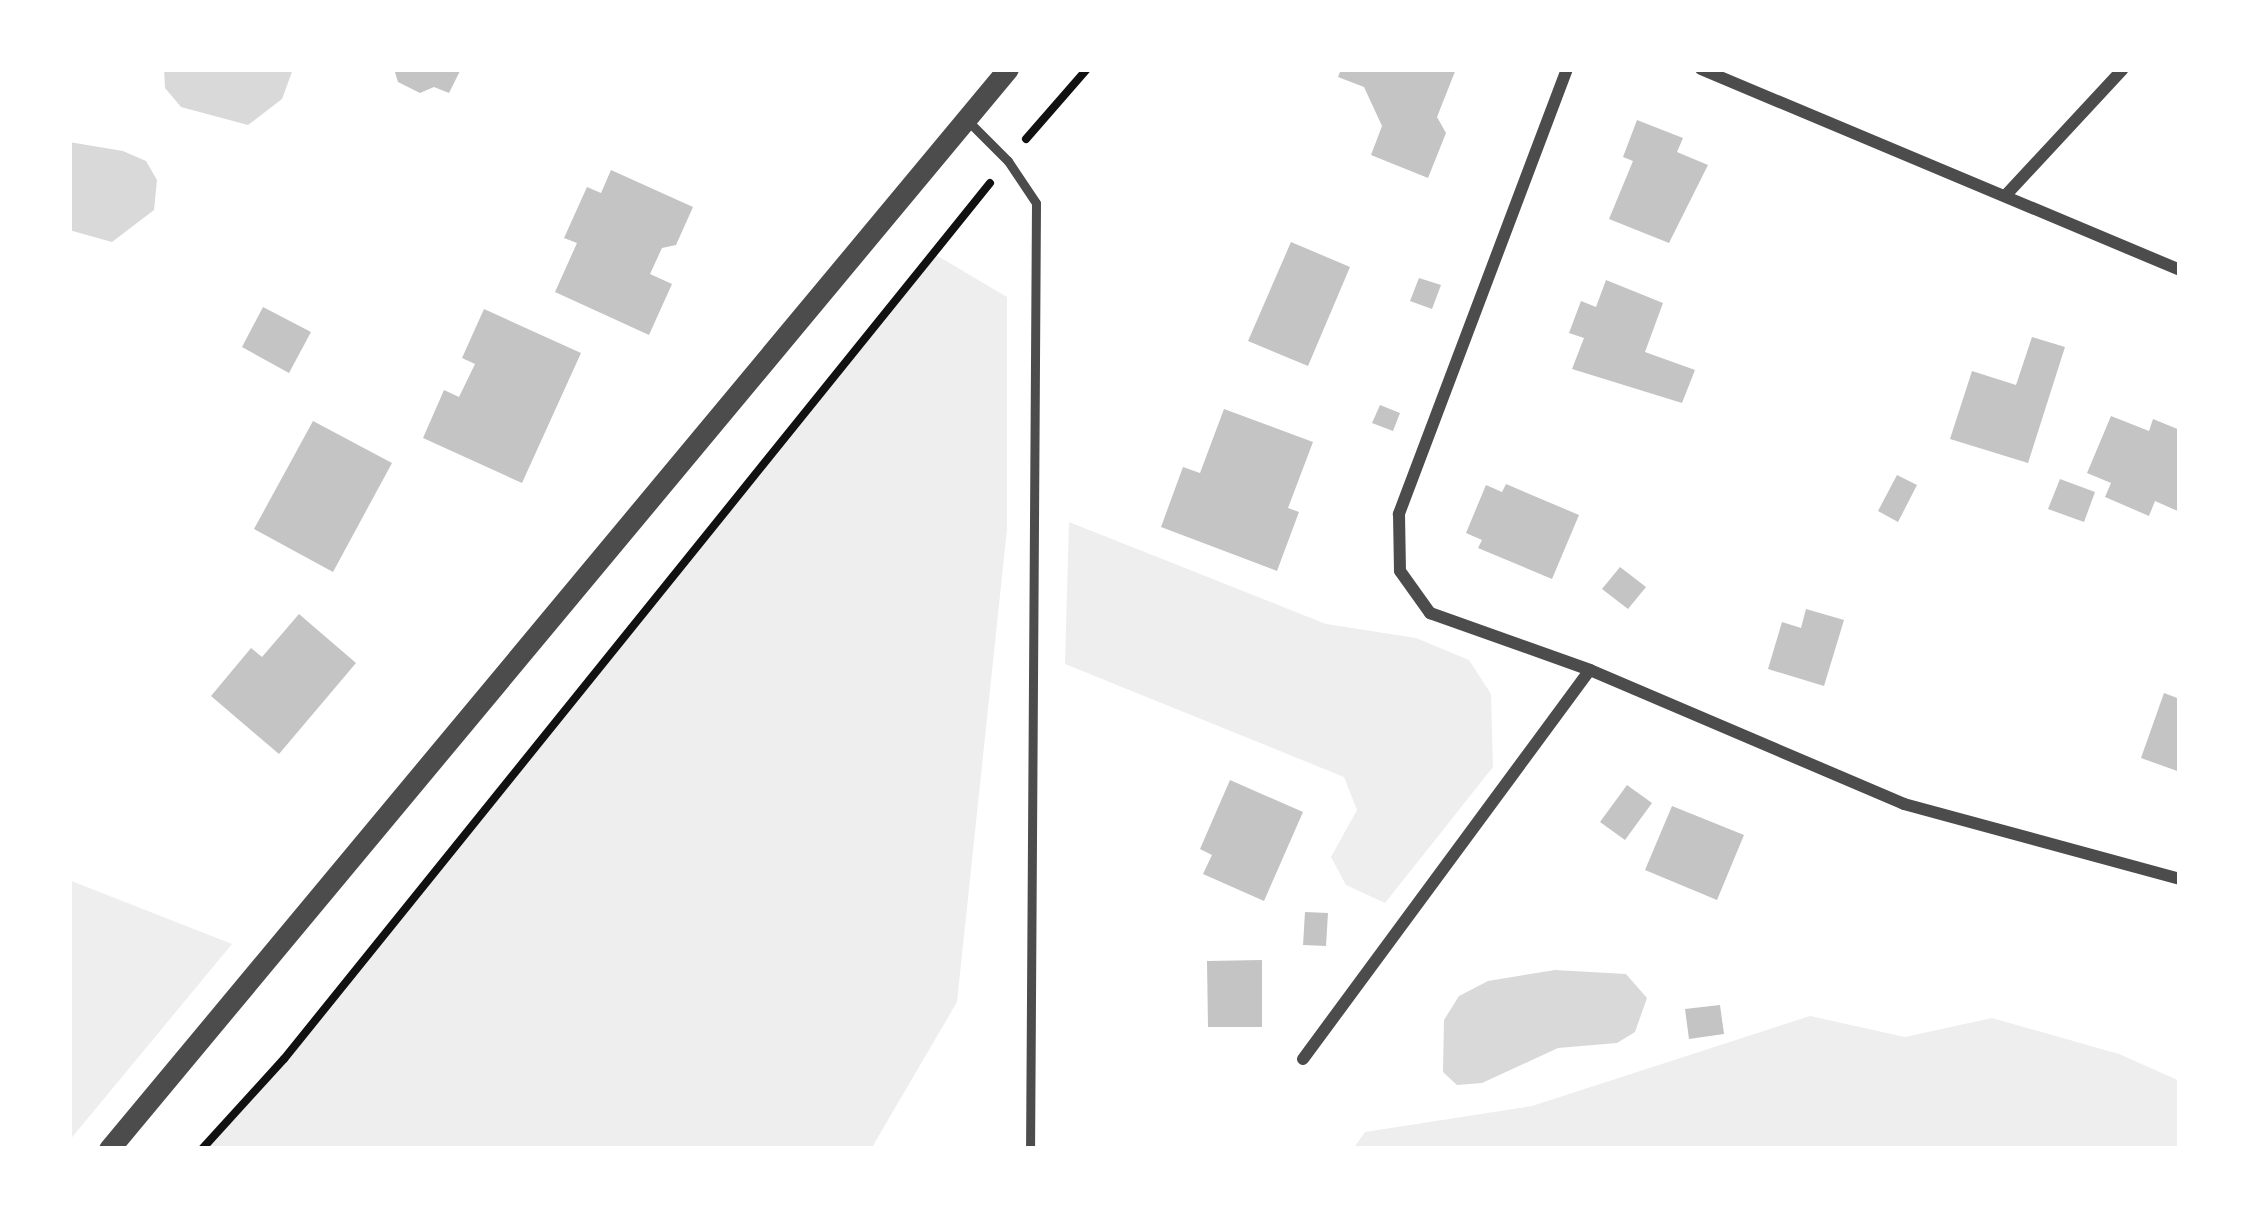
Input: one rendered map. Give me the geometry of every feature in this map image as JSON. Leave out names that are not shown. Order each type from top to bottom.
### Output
[{"type":"street","points":[[109,1149],[1008,69]]},
{"type":"street","points":[[1567,69],[1399,514],[1400,571],[1430,613],[1590,670],[1904,804],[2180,879]]},
{"type":"street","points":[[1701,69],[2180,270]]},
{"type":"street","points":[[2005,196],[2122,69]]},
{"type":"street","points":[[1303,1059],[1590,670]]},
{"type":"lane","points":[[966,119],[1008,161],[1036,203],[1030,1149]]},
{"type":"path","points":[[202,1149],[284,1059],[1087,69]]},
{"type":"shaded area","points":[[164,69],[293,69],[282,99],[248,125],[181,107],[165,88]]},
{"type":"shaded area","points":[[69,142],[123,151],[146,161],[157,180],[154,210],[112,242],[69,230]]},
{"type":"shaded area","points":[[936,255],[1007,297],[1007,529],[957,1002],[871,1149],[206,1149]]},
{"type":"shaded area","points":[[1069,522],[1326,624],[1416,638],[1469,660],[1491,694],[1493,767],[1385,903],[1346,885],[1331,857],[1357,810],[1344,777],[1065,664]]},
{"type":"shaded area","points":[[69,880],[232,944],[69,1141]]},
{"type":"shaded area","points":[[1555,970],[1626,974],[1647,998],[1635,1032],[1617,1043],[1558,1048],[1482,1083],[1457,1085],[1443,1072],[1444,1020],[1459,996],[1488,981]]},
{"type":"shaded area","points":[[1810,1016],[1905,1037],[1992,1018],[2119,1054],[2180,1081],[2180,1149],[1353,1149],[1365,1132],[1532,1106]]},
{"type":"building","points":[[394,69],[461,69],[449,93],[434,87],[420,93],[398,82]]},
{"type":"building","points":[[1341,69],[1456,69],[1437,117],[1446,133],[1428,178],[1371,155],[1382,126],[1364,87],[1338,77]]},
{"type":"building","points":[[1637,120],[1683,138],[1677,152],[1708,165],[1669,243],[1609,219],[1633,161],[1623,157]]},
{"type":"building","points":[[611,170],[693,207],[676,245],[662,248],[650,274],[672,284],[649,335],[555,292],[577,243],[564,238],[587,187],[601,193]]},
{"type":"building","points":[[1291,242],[1350,267],[1308,366],[1248,341]]},
{"type":"building","points":[[1419,278],[1441,285],[1432,309],[1410,301]]},
{"type":"building","points":[[1606,280],[1663,303],[1645,352],[1695,370],[1682,403],[1572,369],[1584,338],[1569,333],[1581,301],[1596,307]]},
{"type":"building","points":[[263,307],[311,332],[289,373],[242,347]]},
{"type":"building","points":[[484,309],[581,353],[522,483],[423,438],[444,390],[459,397],[475,364],[462,358]]},
{"type":"building","points":[[2032,337],[2065,347],[2028,463],[1950,439],[1972,371],[2016,385]]},
{"type":"building","points":[[1380,405],[1400,413],[1393,431],[1372,423]]},
{"type":"building","points":[[1224,409],[1313,442],[1288,508],[1299,512],[1277,571],[1161,527],[1183,467],[1200,473]]},
{"type":"building","points":[[2111,416],[2149,431],[2153,419],[2180,430],[2180,512],[2155,501],[2149,516],[2105,497],[2111,483],[2087,473]]},
{"type":"building","points":[[313,421],[392,463],[333,572],[254,529]]},
{"type":"building","points":[[1897,475],[1917,485],[1898,522],[1878,511]]},
{"type":"building","points":[[2060,479],[2095,492],[2084,522],[2048,509]]},
{"type":"building","points":[[1506,484],[1579,515],[1552,579],[1478,548],[1482,540],[1466,533],[1486,485],[1502,492]]},
{"type":"building","points":[[1620,567],[1646,587],[1628,609],[1602,589]]},
{"type":"building","points":[[1806,609],[1844,620],[1824,686],[1768,669],[1782,622],[1801,628]]},
{"type":"building","points":[[299,614],[356,663],[279,754],[211,696],[251,648],[262,657]]},
{"type":"building","points":[[2164,693],[2180,699],[2180,772],[2141,758]]},
{"type":"building","points":[[1230,780],[1303,812],[1264,901],[1203,874],[1212,855],[1200,849]]},
{"type":"building","points":[[1627,785],[1652,803],[1625,840],[1600,822]]},
{"type":"building","points":[[1672,806],[1744,835],[1717,900],[1645,870]]},
{"type":"building","points":[[1305,912],[1328,913],[1326,946],[1303,945]]},
{"type":"building","points":[[1262,960],[1262,1027],[1208,1027],[1207,961]]},
{"type":"building","points":[[1720,1005],[1724,1034],[1689,1039],[1685,1009]]}]
